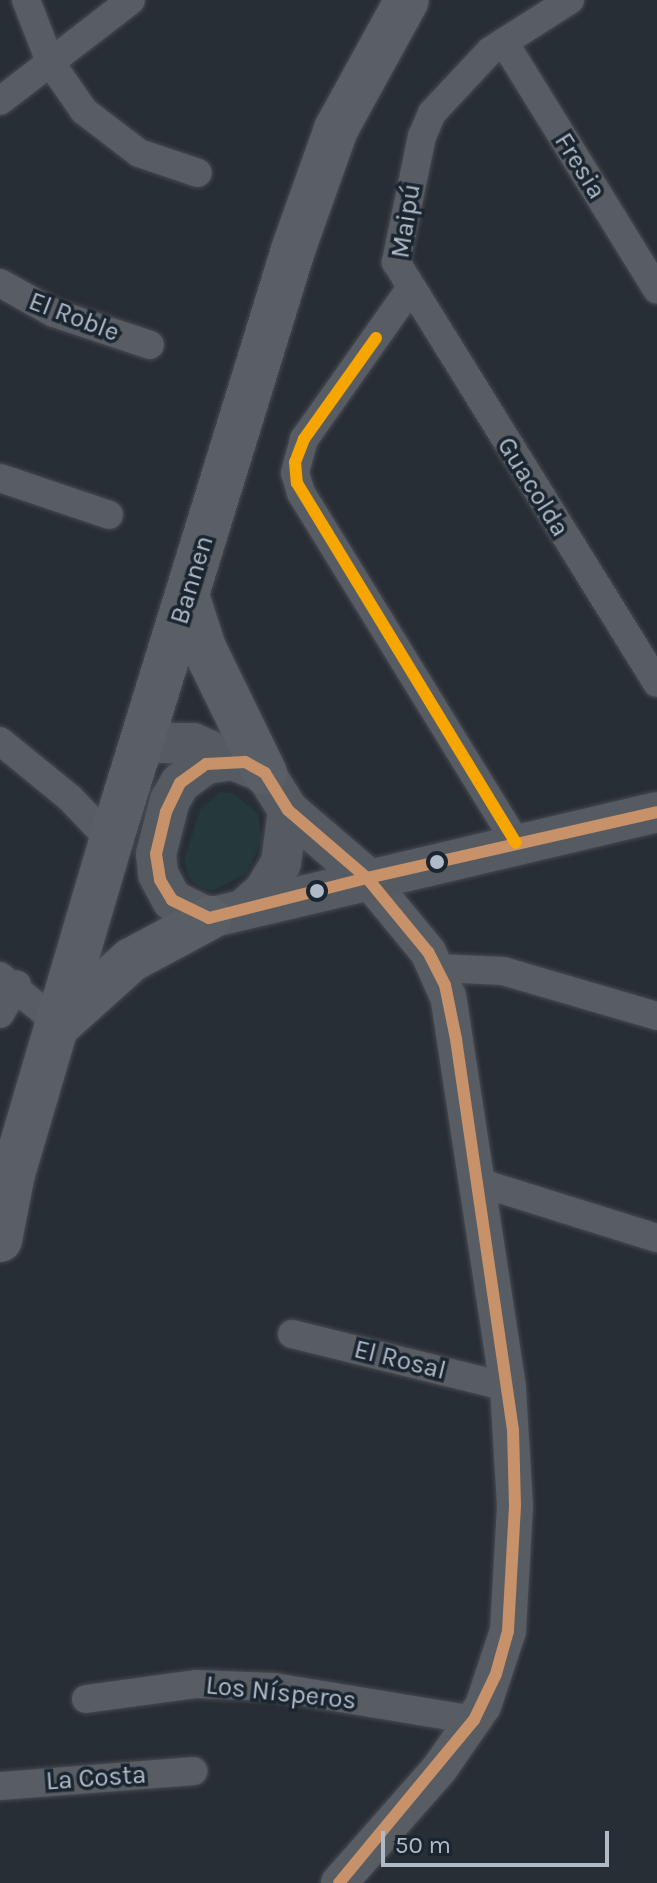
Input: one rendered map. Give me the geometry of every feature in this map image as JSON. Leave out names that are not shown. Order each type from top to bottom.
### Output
[{"type":"main road","name":"Bannen","points":[[0,1240],[7,1189],[59,1024],[111,841],[318,174],[356,85],[407,0]]},
{"type":"main road","points":[[187,595],[248,767],[288,810],[367,878]]},
{"type":"main road","points":[[142,743],[193,743],[248,767]]},
{"type":"main road","points":[[166,892],[156,854],[174,791],[198,768],[248,767]]},
{"type":"main road","points":[[59,1024],[131,960],[227,913],[264,891],[281,863],[288,810]]},
{"type":"main road","points":[[111,841],[181,906],[227,913],[320,894],[367,878],[657,812]]},
{"type":"street","points":[[26,0],[50,62],[84,111],[122,144],[198,173]]},
{"type":"street","points":[[0,101],[131,0]]},
{"type":"street","name":"Maipú","points":[[516,843],[301,493],[295,473],[304,439],[410,289],[395,256],[426,124],[467,71],[504,42],[570,0]]},
{"type":"street","name":"Fresia","points":[[504,42],[657,290]]},
{"type":"street","name":"El Roble","points":[[0,283],[54,313],[150,345]]},
{"type":"street","name":"Guacolda","points":[[410,289],[657,683]]},
{"type":"street","points":[[0,478],[109,515]]},
{"type":"street","points":[[0,741],[50,780],[111,841]]},
{"type":"street","points":[[339,1883],[474,1720],[496,1674],[511,1607],[515,1506],[508,1387],[453,1019],[438,968],[367,878]]},
{"type":"street","points":[[438,968],[503,971],[657,1016]]},
{"type":"street","points":[[0,1014],[8,980],[59,1024]]},
{"type":"street","points":[[478,1182],[657,1238]]},
{"type":"street","name":"El Rosal","points":[[292,1334],[508,1387]]},
{"type":"street","name":"Los Nísperos","points":[[86,1699],[160,1687],[259,1686],[474,1720]]},
{"type":"street","name":"La Costa","points":[[0,1786],[193,1771]]},
{"type":"shaded area","points":[[220,792],[233,793],[258,814],[262,840],[247,873],[213,891],[199,887],[188,876],[184,861],[200,810]]},
{"type":"transit line","points":[[376,338],[304,439],[295,462],[297,483],[516,843]]},
{"type":"transit line","points":[[339,1883],[474,1720],[496,1674],[508,1631],[515,1506],[513,1430],[456,1039],[445,985],[428,952],[367,878],[288,810],[265,773],[245,762],[206,764],[180,783],[166,812],[156,854],[160,880],[172,900],[209,918],[367,878],[657,812]]}]
